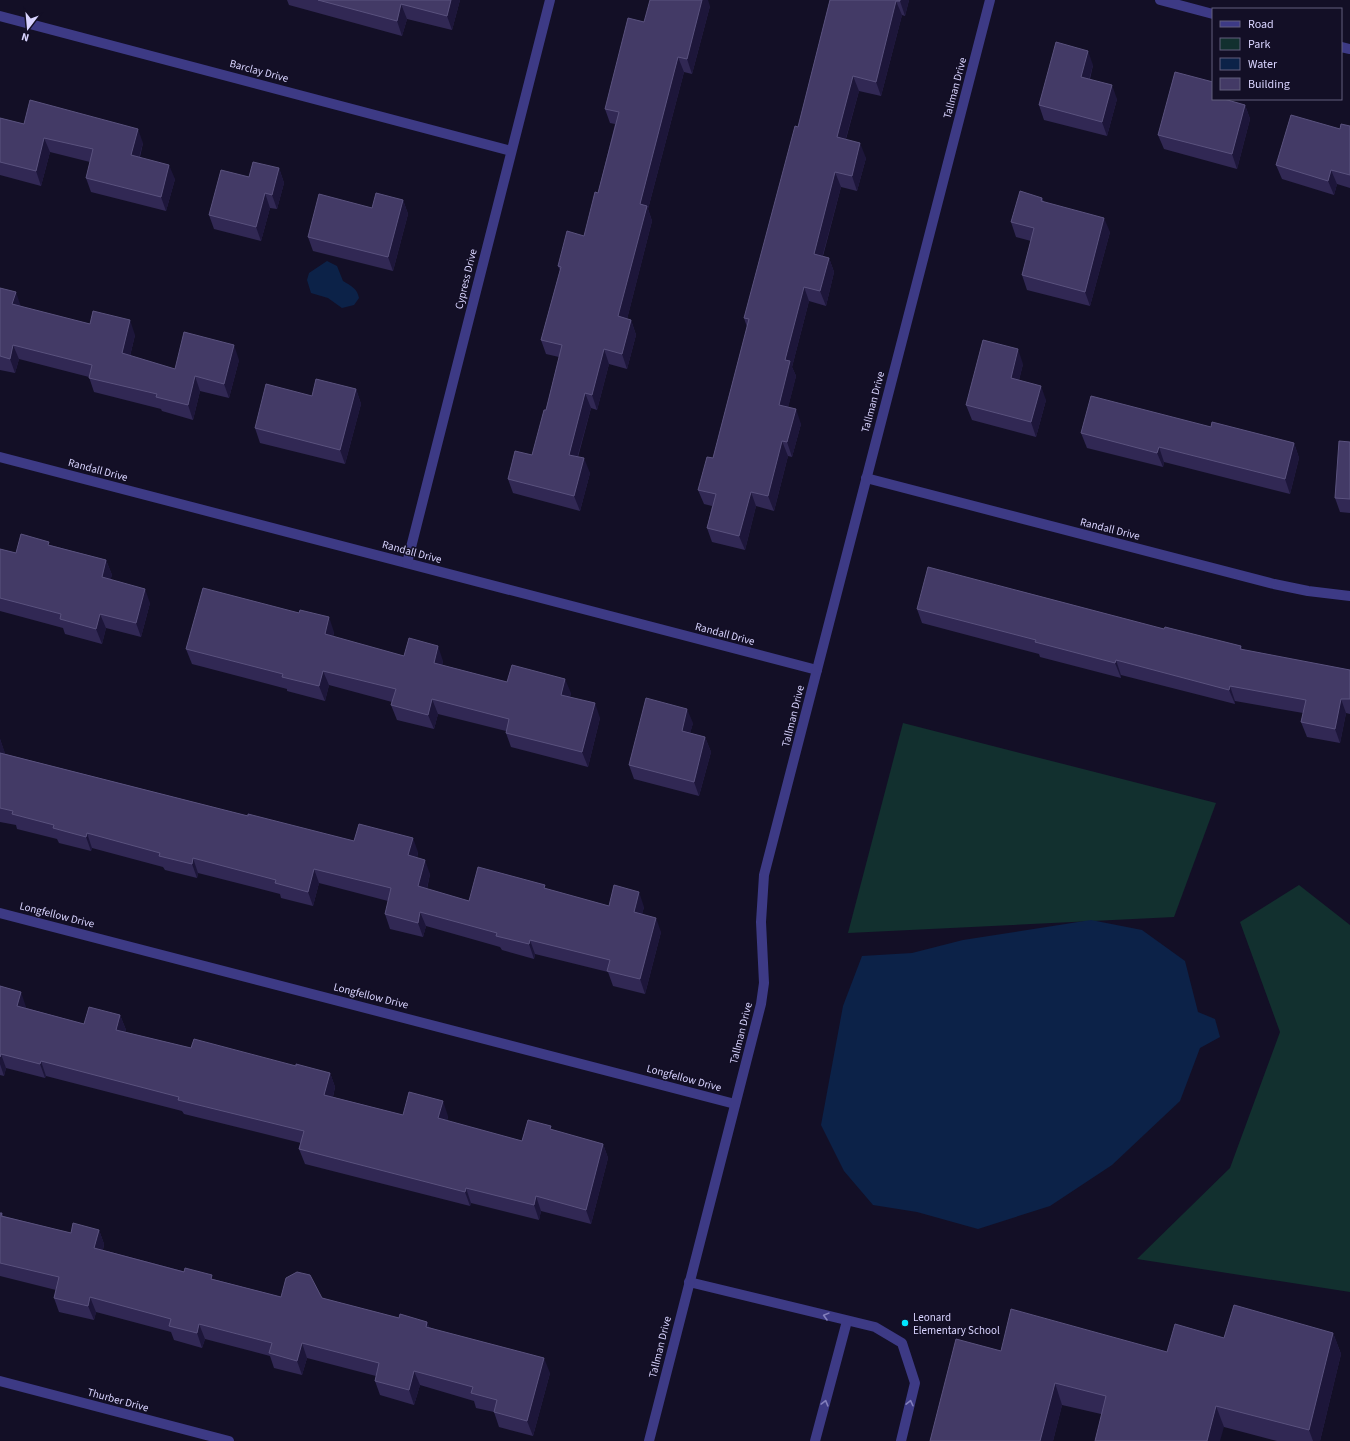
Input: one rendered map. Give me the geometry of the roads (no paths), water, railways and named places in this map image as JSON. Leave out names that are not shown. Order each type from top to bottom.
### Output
[{"type":"street","name":"Cypress Drive","points":[[407,563],[550,0]]},
{"type":"street","name":"Tallman Drive","points":[[649,1441],[761,1004],[764,983],[761,922],[764,875],[990,0]]},
{"type":"street","points":[[1160,0],[1212,14]]},
{"type":"street","name":"Barclay Drive","points":[[0,16],[511,151]]},
{"type":"street","name":"Randall Drive","points":[[0,457],[817,670]]},
{"type":"street","name":"Randall Drive","points":[[866,478],[1274,584],[1308,591],[1350,596]]},
{"type":"street","name":"Longfellow Drive","points":[[0,913],[735,1104]]},
{"type":"street","points":[[689,1282],[875,1327],[902,1343],[915,1383],[902,1441]]},
{"type":"street","points":[[815,1441],[846,1321]]},
{"type":"street","name":"Thurber Drive","points":[[0,1381],[229,1441]]},
{"type":"water","points":[[327,261],[337,266],[343,281],[357,292],[359,298],[354,305],[342,308],[328,298],[311,293],[307,280],[309,273]]},
{"type":"water","points":[[1091,920],[1142,930],[1185,961],[1198,1012],[1215,1019],[1220,1037],[1200,1048],[1180,1101],[1112,1165],[1050,1206],[978,1229],[917,1212],[873,1205],[844,1171],[821,1125],[843,1006],[862,956],[912,953],[963,940]]},
{"type":"place","name":"Leonard Elementary School","points":[[905,1323]]}]
